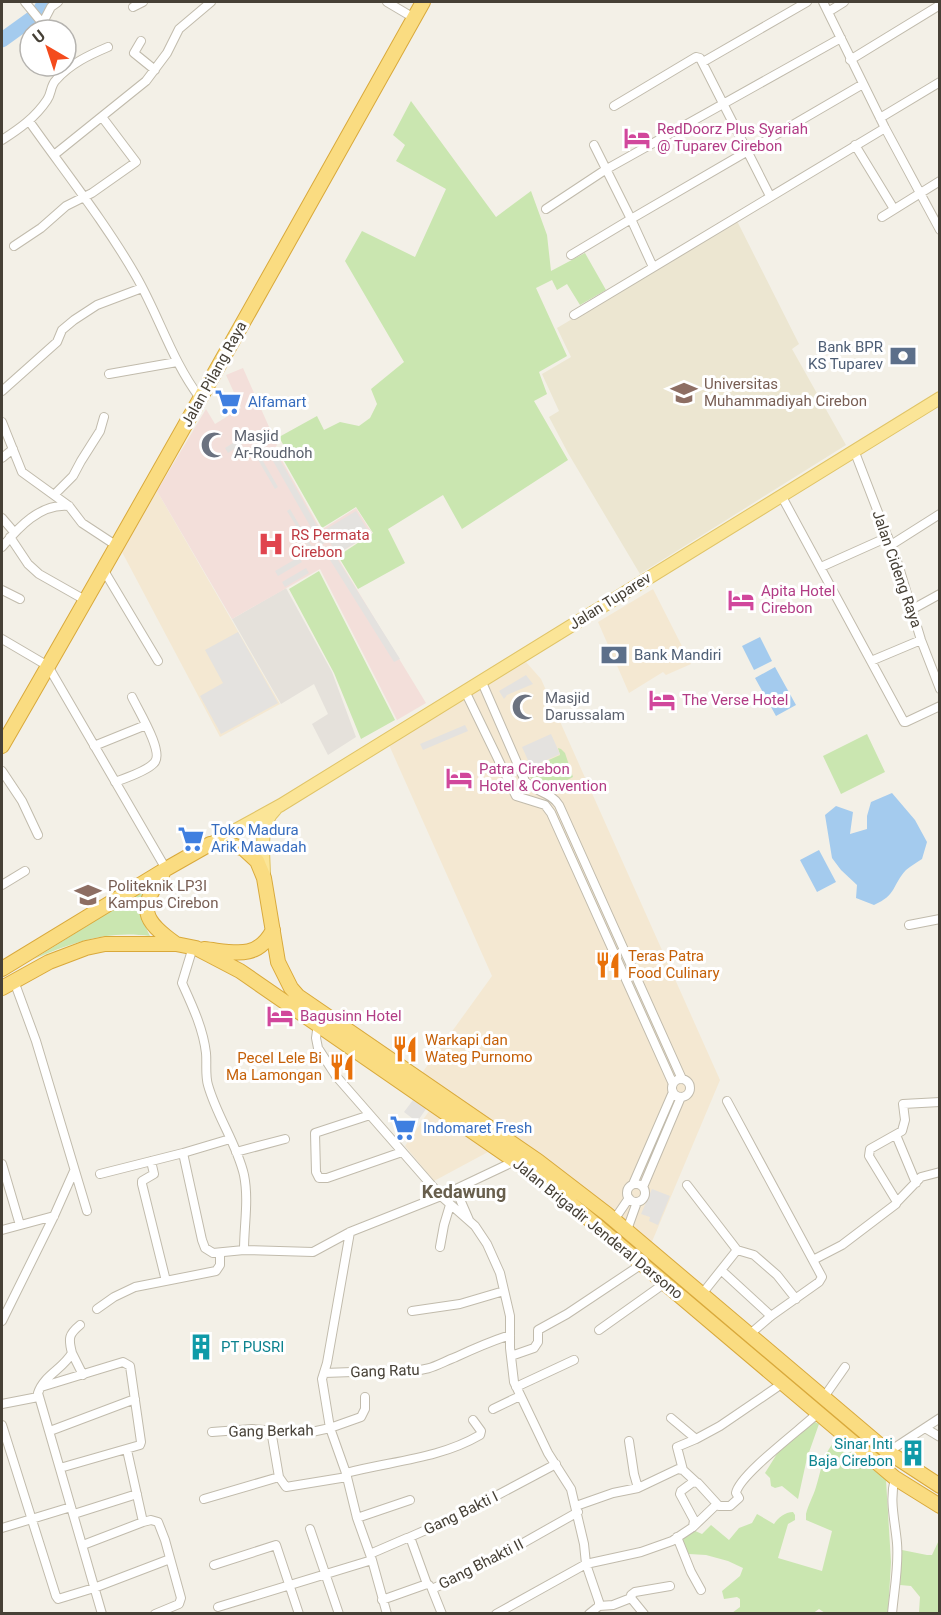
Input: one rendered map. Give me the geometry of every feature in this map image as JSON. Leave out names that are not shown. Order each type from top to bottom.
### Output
[{"type":"highway","name":"Jalan Pilang Raya","points":[[2,746],[6,726],[48,666],[423,2]]},
{"type":"highway","points":[[2,969],[166,868],[210,844],[230,844],[244,849],[257,861],[264,878]]},
{"type":"highway","points":[[166,868],[148,897],[147,914],[152,925],[176,944]]},
{"type":"highway","name":"Jalan Brigadir Jenderal Darsono","points":[[264,878],[278,962],[291,988],[298,996],[385,1063],[614,1220],[888,1452],[939,1486]]},
{"type":"highway","points":[[194,948],[249,952],[259,948],[267,941],[273,930]]},
{"type":"highway","name":"Jalan Brigadir Jenderal Darsono","points":[[2,988],[49,962],[86,948],[105,944],[176,944],[194,948],[240,971],[318,1024],[385,1063]]},
{"type":"highway","name":"Jalan Brigadir Jenderal Darsono","points":[[451,1109],[515,1161],[534,1166],[642,1264],[894,1478],[939,1506]]},
{"type":"main road","name":"Jalan Tuparev","points":[[210,844],[280,805],[939,399]]},
{"type":"main road","points":[[264,878],[264,831],[270,815],[280,805]]},
{"type":"street","points":[[25,2],[36,18]]},
{"type":"street","points":[[46,18],[51,7],[57,2]]},
{"type":"street","points":[[133,7],[144,2]]},
{"type":"street","points":[[54,156],[146,81],[167,53],[179,29],[211,2]]},
{"type":"street","points":[[387,2],[414,18]]},
{"type":"street","points":[[703,62],[807,2]]},
{"type":"street","points":[[823,2],[850,60],[939,230]]},
{"type":"street","points":[[828,12],[844,2]]},
{"type":"street","points":[[850,60],[939,5]]},
{"type":"street","points":[[546,209],[605,170],[841,38]]},
{"type":"street","points":[[141,41],[134,53],[155,70]]},
{"type":"street","points":[[2,140],[29,121],[49,98],[51,86],[58,77],[76,63],[108,47]]},
{"type":"street","points":[[614,106],[696,57],[700,58],[770,196]]},
{"type":"street","points":[[880,118],[939,82]]},
{"type":"street","points":[[571,255],[863,84]]},
{"type":"street","points":[[15,246],[41,228],[66,206],[83,198],[136,162],[102,117]]},
{"type":"street","points":[[29,121],[118,247],[142,288],[186,380],[200,398]]},
{"type":"street","points":[[574,315],[885,128]]},
{"type":"street","points":[[594,145],[653,267]]},
{"type":"street","points":[[855,145],[894,209]]},
{"type":"street","points":[[882,217],[939,181]]},
{"type":"street","points":[[2,391],[57,342],[62,330],[74,320],[97,305],[142,288]]},
{"type":"street","points":[[109,374],[177,362]]},
{"type":"street","points":[[55,494],[73,476],[100,431],[104,417]]},
{"type":"street","points":[[2,422],[22,472],[55,494],[69,506],[82,523],[117,546]]},
{"type":"street","points":[[2,458],[13,449]]},
{"type":"street","name":"Jalan Cideng Raya","points":[[854,450],[890,541],[939,689]]},
{"type":"street","points":[[781,495],[904,722],[939,706]]},
{"type":"street","points":[[2,547],[25,521],[36,514],[59,506],[69,506]]},
{"type":"street","points":[[821,567],[890,541],[939,514]]},
{"type":"street","points":[[2,518],[28,564],[39,574],[85,600]]},
{"type":"street","points":[[103,569],[158,661]]},
{"type":"street","points":[[2,590],[20,599]]},
{"type":"street","points":[[911,610],[939,594]]},
{"type":"street","points":[[2,639],[48,666],[166,868]]},
{"type":"street","points":[[871,661],[921,640]]},
{"type":"street","points":[[481,680],[525,781],[531,787],[555,798],[682,1079],[688,1082],[690,1088],[688,1094],[681,1097],[643,1188],[644,1197],[633,1200],[614,1220]]},
{"type":"street","points":[[465,691],[516,796],[549,808],[673,1088],[681,1097]]},
{"type":"street","points":[[115,782],[151,766],[156,761],[158,753],[132,697]]},
{"type":"street","points":[[94,746],[146,725]]},
{"type":"street","points":[[2,771],[22,801],[38,835]]},
{"type":"street","points":[[2,885],[25,871]]},
{"type":"street","points":[[581,879],[591,874]]},
{"type":"street","points":[[586,891],[596,887]]},
{"type":"street","points":[[909,925],[939,919]]},
{"type":"street","points":[[194,948],[182,983],[196,1015],[206,1052],[207,1083],[219,1118],[230,1138],[244,1174],[246,1192],[244,1250]]},
{"type":"street","points":[[14,981],[36,1041],[87,1211]]},
{"type":"street","points":[[318,1024],[316,1038],[325,1061],[441,1196],[480,1232],[487,1244],[500,1273],[510,1316],[511,1356],[516,1387],[571,1489],[577,1509],[586,1564],[599,1606]]},
{"type":"street","points":[[627,1230],[633,1200],[627,1192],[633,1184],[673,1088],[678,1079],[682,1079]]},
{"type":"street","points":[[727,1101],[739,1127],[821,1275],[821,1280],[750,1334]]},
{"type":"street","points":[[897,1202],[869,1156],[870,1149],[896,1135],[905,1127],[903,1104],[939,1102]]},
{"type":"street","points":[[370,1115],[315,1133],[316,1172],[320,1178],[327,1178],[402,1152]]},
{"type":"street","points":[[896,1135],[916,1183]]},
{"type":"street","points":[[100,1174],[183,1153],[230,1138]]},
{"type":"street","points":[[236,1152],[285,1139]]},
{"type":"street","points":[[183,1153],[202,1240],[209,1252],[220,1253],[244,1250],[313,1252],[350,1232],[456,1190],[515,1161]]},
{"type":"street","points":[[151,1161],[154,1174],[142,1181],[142,1184],[166,1281]]},
{"type":"street","points":[[2,1164],[20,1225]]},
{"type":"street","points":[[2,1321],[74,1171]]},
{"type":"street","points":[[813,1260],[842,1245],[892,1208],[925,1176],[939,1172]]},
{"type":"street","points":[[633,1184],[643,1188]]},
{"type":"street","points":[[687,1185],[737,1250],[754,1255],[777,1275],[796,1299]]},
{"type":"street","points":[[456,1190],[470,1221]]},
{"type":"street","points":[[440,1247],[450,1204]]},
{"type":"street","points":[[2,1230],[54,1216]]},
{"type":"street","points":[[350,1232],[322,1383],[330,1428],[347,1475],[357,1518],[387,1614]]},
{"type":"street","points":[[702,1294],[737,1250]]},
{"type":"street","points":[[97,1309],[127,1291],[216,1270],[220,1265],[220,1253]]},
{"type":"street","points":[[511,1356],[534,1348],[538,1342],[538,1330],[567,1314],[642,1264]]},
{"type":"street","points":[[721,1270],[771,1316]]},
{"type":"street","points":[[599,1330],[665,1283]]},
{"type":"street","points":[[412,1311],[460,1304],[504,1291]]},
{"type":"street","points":[[80,1324],[69,1335],[69,1341],[83,1375]]},
{"type":"street","name":"Gang Ratu","points":[[324,1373],[420,1371],[443,1364],[510,1335]]},
{"type":"street","points":[[72,1353],[51,1373],[38,1391],[102,1614]]},
{"type":"street","points":[[516,1387],[574,1360]]},
{"type":"street","points":[[41,1387],[123,1362],[130,1366],[141,1442],[138,1447],[60,1468]]},
{"type":"street","points":[[824,1397],[845,1367]]},
{"type":"street","points":[[783,1383],[720,1426],[677,1448],[682,1470],[717,1504],[726,1508],[737,1500],[737,1487],[754,1469],[818,1413]]},
{"type":"street","points":[[493,1409],[520,1396]]},
{"type":"street","points":[[2,1404],[39,1397]]},
{"type":"street","name":"Gang Berkah","points":[[212,1432],[252,1429],[300,1433],[330,1428],[362,1416],[365,1410],[365,1397]]},
{"type":"street","points":[[50,1431],[135,1400]]},
{"type":"street","points":[[671,1418],[696,1439]]},
{"type":"street","points":[[888,1452],[939,1418]]},
{"type":"street","points":[[270,1430],[279,1478],[289,1487],[347,1475],[370,1467],[437,1454],[480,1435],[481,1431],[473,1420]]},
{"type":"street","points":[[2,1425],[56,1596],[62,1599],[170,1559]]},
{"type":"street","points":[[925,1428],[939,1437]]},
{"type":"street","points":[[629,1441],[633,1474],[638,1488]]},
{"type":"street","points":[[127,1450],[143,1522]]},
{"type":"street","name":"Gang Bakti I","points":[[430,1586],[410,1537],[460,1515],[556,1464]]},
{"type":"street","name":"Gang Bhakti II","points":[[382,1600],[430,1586],[486,1564],[577,1509],[613,1493],[638,1488],[678,1469],[682,1470]]},
{"type":"street","points":[[204,1499],[279,1478]]},
{"type":"street","points":[[892,1614],[897,1545],[891,1506],[894,1478]]},
{"type":"street","points":[[693,1527],[694,1520],[682,1498],[681,1491],[696,1482]]},
{"type":"street","points":[[2,1528],[137,1494]]},
{"type":"street","points":[[357,1518],[410,1500]]},
{"type":"street","points":[[496,1614],[586,1564],[641,1552],[672,1541],[693,1527],[717,1504]]},
{"type":"street","points":[[83,1545],[143,1522],[156,1520],[160,1524],[181,1601],[155,1614]]},
{"type":"street","points":[[310,1529],[339,1614]]},
{"type":"street","points":[[677,1537],[701,1590]]},
{"type":"street","points":[[218,1607],[326,1574],[371,1557],[407,1538]]},
{"type":"street","points":[[214,1565],[275,1545],[299,1614]]},
{"type":"street","points":[[430,1586],[442,1614]]},
{"type":"street","points":[[589,1614],[599,1606],[613,1605],[631,1598],[635,1592],[670,1586]]},
{"type":"street","points":[[631,1598],[644,1614]]},
{"type":"shaded area","name":"Universitas Muhammadiyah Cirebon","points":[[737,221],[799,344],[792,349],[846,445],[640,574],[549,417],[559,411],[542,374],[571,357],[557,328]]},
{"type":"shaded area","name":"RS Permata Cirebon","points":[[243,368],[277,445],[275,448],[321,530],[356,508],[372,533],[336,555],[426,703],[397,720],[320,569],[232,619],[157,491],[206,409],[215,424],[241,408],[226,375]]},
{"type":"shaded area","points":[[249,433],[252,438],[228,453],[225,448]]},
{"type":"shaded area","points":[[256,449],[278,487],[275,489],[253,451]]},
{"type":"shaded area","points":[[275,451],[326,542],[321,545],[269,454]]},
{"type":"shaded area","points":[[157,491],[280,704],[220,737],[122,552]]},
{"type":"shaded area","points":[[290,509],[312,547],[310,549],[287,511]]},
{"type":"shaded area","points":[[356,511],[370,534],[337,554],[323,531]]},
{"type":"shaded area","points":[[331,549],[400,659],[394,662],[325,552]]},
{"type":"shaded area","points":[[299,557],[302,562],[278,576],[275,571]]},
{"type":"shaded area","points":[[306,568],[309,573],[285,587],[282,582]]},
{"type":"shaded area","points":[[286,588],[332,672],[356,737],[328,755],[312,724],[328,714],[314,684],[281,704],[232,619]]},
{"type":"shaded area","points":[[653,589],[691,664],[666,675],[663,672],[629,693],[598,622]]},
{"type":"shaded area","points":[[238,632],[278,703],[221,734],[200,696],[223,683],[205,650]]},
{"type":"shaded area","points":[[526,662],[541,679],[720,1080],[651,1244],[422,1073],[492,976],[389,745]]},
{"type":"shaded area","points":[[526,675],[533,684],[507,695],[504,699],[499,691]]},
{"type":"shaded area","points":[[465,725],[468,731],[423,750],[420,744]]},
{"type":"shaded area","points":[[551,734],[560,754],[531,767],[522,747]]},
{"type":"shaded area","points":[[413,1100],[426,1109],[417,1122],[404,1112]]},
{"type":"shaded area","points":[[429,1111],[488,1152],[434,1181],[405,1146]]},
{"type":"shaded area","points":[[652,1189],[670,1196],[658,1225],[649,1221],[650,1217],[641,1214]]},
{"type":"green space","points":[[411,101],[496,217],[531,191],[547,235],[551,271],[585,253],[606,290],[580,305],[567,284],[557,290],[552,280],[536,288],[567,356],[539,372],[547,394],[534,401],[568,460],[462,529],[443,495],[388,529],[405,563],[358,589],[338,556],[373,533],[356,507],[322,528],[280,454],[284,446],[279,437],[317,416],[324,430],[340,422],[359,426],[370,418],[377,404],[371,389],[404,362],[345,261],[362,231],[415,257],[446,189],[396,161],[405,145],[393,135]]},
{"type":"green space","points":[[319,571],[395,720],[361,739],[334,673],[289,589]]},
{"type":"green space","points":[[867,734],[885,772],[841,794],[823,756]]},
{"type":"green space","points":[[558,748],[565,753],[573,777],[552,788],[537,784],[528,774],[525,764],[528,762],[531,768],[560,755]]},
{"type":"green space","points":[[146,889],[142,913],[150,936],[105,936],[63,947],[34,959]]},
{"type":"green space","points":[[813,1421],[819,1424],[807,1458],[798,1499],[782,1486],[775,1488],[771,1486],[770,1478],[765,1473],[780,1449]]},
{"type":"green space","points":[[836,1440],[886,1480],[891,1562],[888,1613],[825,1613],[819,1609],[812,1614],[732,1613],[740,1607],[740,1599],[737,1597],[724,1599],[722,1591],[740,1576],[743,1568],[706,1555],[689,1554],[680,1538],[693,1530],[702,1534],[711,1525],[729,1540],[739,1528],[752,1523],[757,1514],[774,1524],[782,1516],[793,1512],[795,1520],[788,1524],[778,1558],[822,1571],[832,1531],[806,1520],[806,1514],[825,1456]]},
{"type":"green space","points":[[939,1540],[939,1613],[917,1613],[920,1597],[911,1586],[900,1585],[902,1550],[932,1555]]},
{"type":"water","points":[[760,637],[772,661],[754,670],[742,646]]},
{"type":"water","points":[[775,667],[796,705],[776,716],[755,678]]},
{"type":"water","points":[[892,793],[915,820],[927,842],[922,859],[906,870],[887,897],[874,905],[856,898],[857,885],[832,858],[825,815],[836,806],[853,812],[850,834],[867,829],[867,816],[871,802]]},
{"type":"water","points":[[819,850],[836,882],[817,892],[800,860]]},
{"type":"waterway","points":[[2,40],[38,14],[45,2]]},
{"type":"place","name":"RedDoorz Plus Syariah @ Tuparev Cirebon","points":[[637,138]]},
{"type":"place","name":"Bank BPR KS Tuparev","points":[[903,356]]},
{"type":"place","name":"Universitas Muhammadiyah Cirebon","points":[[684,393]]},
{"type":"place","name":"Alfamart","points":[[228,402]]},
{"type":"place","name":"Masjid Ar-Roudhoh","points":[[214,445]]},
{"type":"place","name":"RS Permata Cirebon","points":[[271,544]]},
{"type":"place","name":"Apita Hotel Cirebon","points":[[741,600]]},
{"type":"place","name":"Bank Mandiri","points":[[614,655]]},
{"type":"place","name":"The Verse Hotel","points":[[662,700]]},
{"type":"place","name":"Masjid Darussalam","points":[[525,707]]},
{"type":"place","name":"Patra Cirebon Hotel & Convention","points":[[459,778]]},
{"type":"place","name":"Toko Madura Arik Mawadah","points":[[191,839]]},
{"type":"place","name":"Politeknik LP3I Kampus Cirebon","points":[[88,895]]},
{"type":"place","name":"Teras Patra Food Culinary","points":[[608,965]]},
{"type":"place","name":"Bagusinn Hotel","points":[[280,1016]]},
{"type":"place","name":"Warkapi dan Wateg Purnomo","points":[[405,1049]]},
{"type":"place","name":"Pecel Lele Bi Ma Lamongan","points":[[342,1067]]},
{"type":"place","name":"Indomaret Fresh","points":[[403,1128]]},
{"type":"place","name":"PT PUSRI","points":[[201,1347]]},
{"type":"place","name":"Sinar Inti Baja Cirebon","points":[[913,1453]]},
{"type":"district","name":"Kedawung","points":[[464,1191]]}]
